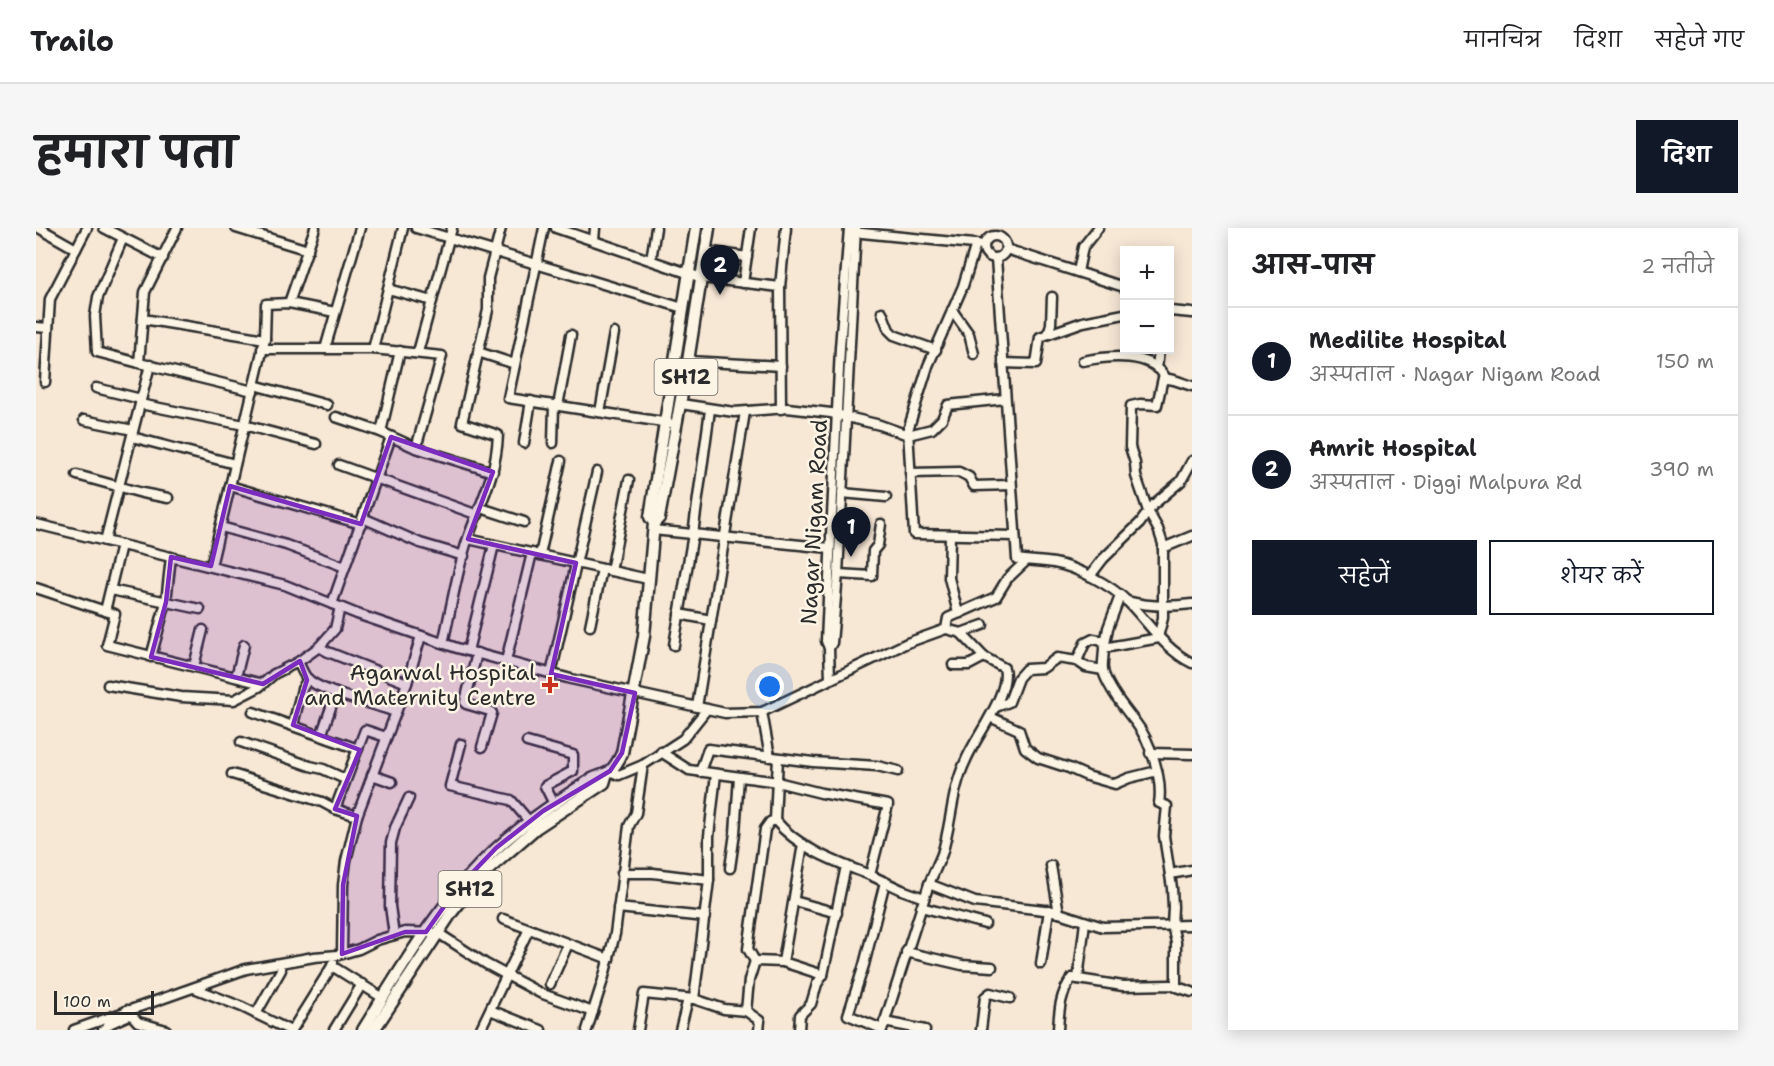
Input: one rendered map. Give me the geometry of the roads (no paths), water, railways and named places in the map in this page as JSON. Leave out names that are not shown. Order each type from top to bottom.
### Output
[{"type":"main road","points":[[653,526],[650,517],[696,228]]},
{"type":"main road","name":"SH12","points":[[374,1030],[432,932],[480,876],[536,828],[607,776],[617,764],[622,753],[644,636],[653,526],[659,518],[681,404],[709,228]]},
{"type":"main road","points":[[363,1030],[383,998],[432,932],[455,891],[472,871],[529,821],[599,775],[607,776]]},
{"type":"street","points":[[39,228],[76,249]]},
{"type":"street","points":[[45,382],[50,299],[87,228]]},
{"type":"street","points":[[104,228],[163,258]]},
{"type":"street","points":[[139,363],[145,292],[177,228]]},
{"type":"street","points":[[236,228],[308,250]]},
{"type":"street","points":[[289,303],[315,228]]},
{"type":"street","points":[[325,349],[360,228]]},
{"type":"street","points":[[373,349],[404,228]]},
{"type":"street","points":[[417,228],[683,308]]},
{"type":"street","points":[[418,352],[452,228]]},
{"type":"street","points":[[443,643],[468,539],[480,512],[493,472],[498,435],[462,423],[488,310],[488,278],[501,228]]},
{"type":"street","points":[[544,228],[508,398],[677,425]]},
{"type":"street","points":[[556,228],[702,278],[780,287]]},
{"type":"street","points":[[594,240],[596,228]]},
{"type":"street","points":[[651,260],[656,228]]},
{"type":"street","points":[[743,283],[751,228]]},
{"type":"street","points":[[782,409],[780,287],[786,228]]},
{"type":"street","points":[[1078,272],[1083,247],[1098,228]]},
{"type":"street","points":[[852,230],[980,244]]},
{"type":"street","name":"Nagar Nigam Road","points":[[828,648],[826,641],[830,548],[841,416],[852,230]]},
{"type":"street","points":[[996,258],[1001,256],[1006,249],[1005,241],[997,232],[980,244],[928,366],[908,430],[914,534],[1015,537]]},
{"type":"street","points":[[123,238],[98,297],[95,316],[97,352],[327,405]]},
{"type":"street","points":[[980,244],[986,253],[996,258]]},
{"type":"street","points":[[1006,249],[1120,285]]},
{"type":"street","points":[[706,251],[747,257]]},
{"type":"street","points":[[996,258],[1017,559],[1056,564],[1090,576],[1123,599],[1158,637],[1182,658],[1192,663]]},
{"type":"street","points":[[388,289],[432,301]]},
{"type":"street","points":[[1048,334],[1053,297]]},
{"type":"street","points":[[211,566],[265,339],[266,304],[289,303],[335,312]]},
{"type":"street","points":[[952,310],[969,334],[974,354]]},
{"type":"street","points":[[1174,311],[1192,313]]},
{"type":"street","points":[[882,312],[889,330],[894,335],[936,350]]},
{"type":"street","points":[[1003,363],[1036,364],[1040,337],[1083,322],[1120,315]]},
{"type":"street","points":[[143,319],[265,339]]},
{"type":"street","points":[[36,327],[48,328]]},
{"type":"street","points":[[600,412],[614,333]]},
{"type":"street","points":[[553,443],[556,405],[572,334]]},
{"type":"street","points":[[262,349],[373,349],[442,356],[416,448]]},
{"type":"street","points":[[381,432],[400,351]]},
{"type":"street","points":[[478,352],[516,364]]},
{"type":"street","points":[[1157,368],[1159,354]]},
{"type":"street","points":[[1083,361],[1132,358],[1162,370],[1166,379]]},
{"type":"street","points":[[688,361],[781,366]]},
{"type":"street","points":[[105,541],[150,365]]},
{"type":"street","points":[[1158,637],[1162,625],[1163,548],[1158,529],[1148,511],[1136,476],[1130,447],[1131,406],[1157,405],[1163,378],[1192,386]]},
{"type":"street","points":[[96,388],[141,402],[316,444]]},
{"type":"street","points":[[681,404],[710,410],[745,412],[782,409],[841,416],[880,425],[908,435],[933,429],[942,419],[948,405],[1005,399]]},
{"type":"street","points":[[525,443],[531,401]]},
{"type":"street","points":[[674,645],[693,534],[710,410]]},
{"type":"street","points":[[697,707],[745,412]]},
{"type":"street","name":"Nagar Nigam Road","points":[[828,648],[832,643],[838,574],[842,493],[841,416]]},
{"type":"street","points":[[336,417],[381,432],[416,448],[493,472]]},
{"type":"street","points":[[84,420],[235,464]]},
{"type":"street","points":[[108,685],[181,697],[234,700],[319,647],[335,630],[336,606],[345,567],[391,437]]},
{"type":"street","points":[[506,661],[561,461]]},
{"type":"street","points":[[1090,576],[1103,559],[1140,523],[1148,511],[1181,481],[1192,461]]},
{"type":"street","points":[[339,465],[480,512],[524,522]]},
{"type":"street","points":[[551,674],[597,471]]},
{"type":"street","points":[[910,472],[959,472],[966,474],[974,486],[1011,485]]},
{"type":"street","points":[[76,475],[168,498]]},
{"type":"street","points":[[590,626],[607,570],[629,480]]},
{"type":"street","points":[[230,486],[362,521],[420,543],[464,556]]},
{"type":"street","points":[[842,493],[886,497]]},
{"type":"street","points":[[36,524],[285,585],[421,636],[551,674],[725,713],[762,712],[907,643],[946,629],[961,633],[984,657],[1004,668],[1006,675],[996,707],[965,760],[954,791],[942,854],[922,902],[883,1027]]},
{"type":"street","points":[[838,574],[872,576],[873,551],[878,545],[881,524]]},
{"type":"street","points":[[653,526],[724,538],[830,548]]},
{"type":"street","points":[[221,527],[286,545],[345,567]]},
{"type":"street","points":[[950,535],[949,578],[960,613]]},
{"type":"street","points":[[1163,548],[1192,536]]},
{"type":"street","points":[[468,539],[648,579]]},
{"type":"street","points":[[105,611],[122,545]]},
{"type":"street","points":[[482,747],[492,713],[465,702],[494,545]]},
{"type":"street","points":[[151,657],[166,602],[171,557]]},
{"type":"street","points":[[946,629],[948,618],[996,597],[1007,579],[1026,561]]},
{"type":"street","points":[[36,588],[115,614],[107,645],[263,684]]},
{"type":"street","points":[[111,590],[200,609]]},
{"type":"street","points":[[1123,599],[1148,606],[1192,604]]},
{"type":"street","points":[[1123,599],[1105,644],[1103,670],[1129,717],[1136,724],[1150,753],[1157,771],[1161,791],[1160,803],[1167,806],[1164,836],[1173,907],[1172,925],[1176,942],[1176,987]]},
{"type":"street","points":[[679,614],[711,620]]},
{"type":"street","points":[[961,633],[983,626]]},
{"type":"street","points":[[194,666],[202,630]]},
{"type":"street","points":[[194,988],[290,1030],[340,954],[343,885],[346,861],[357,816],[407,683],[421,636]]},
{"type":"street","points":[[1077,661],[1085,643],[1093,639],[1105,644],[1158,637]]},
{"type":"street","points":[[236,678],[244,645]]},
{"type":"street","points":[[319,647],[407,683]]},
{"type":"street","points":[[828,648],[830,679]]},
{"type":"street","points":[[953,665],[969,665],[984,657]]},
{"type":"street","points":[[996,707],[1009,702],[1018,678],[1026,669],[1043,668],[1057,658],[1077,661],[1086,667],[1103,670]]},
{"type":"street","points":[[298,662],[308,679],[336,693],[395,712]]},
{"type":"street","points":[[292,725],[302,689],[308,679]]},
{"type":"street","points":[[321,736],[336,693]]},
{"type":"street","points":[[607,776],[619,775],[643,765],[683,739],[707,709]]},
{"type":"street","points":[[253,712],[358,749]]},
{"type":"street","points":[[762,712],[774,757],[777,782],[775,820],[786,833],[830,860],[870,875],[922,902],[985,924]]},
{"type":"street","points":[[990,717],[1019,730],[1025,748],[1038,758],[1087,776],[1115,784],[1157,771]]},
{"type":"street","points":[[335,809],[365,730],[386,737]]},
{"type":"street","points":[[241,742],[323,769],[345,779]]},
{"type":"street","points":[[527,742],[573,755],[573,771],[545,786],[554,804]]},
{"type":"street","points":[[461,744],[450,786],[511,800],[529,821]]},
{"type":"street","points":[[700,772],[708,749],[877,766],[898,771]]},
{"type":"street","points":[[661,753],[689,770],[777,782],[821,793],[888,805],[870,875]]},
{"type":"street","points":[[1150,753],[1192,754]]},
{"type":"street","points":[[587,1030],[615,934],[629,826],[636,813],[643,765]]},
{"type":"street","points":[[232,774],[322,802],[357,816]]},
{"type":"street","points":[[680,1030],[691,999],[705,917],[709,836],[716,774]]},
{"type":"street","points":[[372,775],[392,782]]},
{"type":"street","points":[[730,868],[739,777]]},
{"type":"street","points":[[394,935],[390,906],[391,843],[408,798]]},
{"type":"street","points":[[756,961],[748,949],[765,829],[770,822],[775,820]]},
{"type":"street","points":[[783,962],[803,844]]},
{"type":"street","points":[[799,1030],[800,1015],[811,1004],[817,984],[823,975],[846,866]]},
{"type":"street","points":[[1052,866],[1059,913]]},
{"type":"street","points":[[1170,874],[1192,870]]},
{"type":"street","points":[[622,873],[653,873],[708,880]]},
{"type":"street","points":[[885,882],[848,1015],[883,1027],[923,1030]]},
{"type":"street","points":[[929,884],[985,904],[1049,910],[1103,927],[1192,925]]},
{"type":"street","points":[[794,901],[837,914]]},
{"type":"street","points":[[618,908],[705,917]]},
{"type":"street","points":[[1041,964],[1049,910]]},
{"type":"street","points":[[503,919],[609,959]]},
{"type":"street","points":[[1078,979],[1084,922]]},
{"type":"street","points":[[480,1030],[529,929]]},
{"type":"street","points":[[74,1030],[246,969],[340,954],[405,932],[432,932],[540,993],[593,1012]]},
{"type":"street","points":[[550,984],[568,944]]},
{"type":"street","points":[[906,952],[962,965],[992,967]]},
{"type":"street","points":[[756,961],[783,962],[823,975]]},
{"type":"street","points":[[746,1011],[749,980],[756,961]]},
{"type":"street","points":[[332,966],[383,998]]},
{"type":"street","points":[[256,1014],[281,970]]},
{"type":"street","points":[[1058,1030],[1059,1008],[1064,989],[1072,978],[1123,987],[1171,985],[1192,992],[1192,997]]},
{"type":"street","points":[[334,1030],[362,984]]},
{"type":"street","points":[[981,1030],[986,997],[990,993],[1010,998]]},
{"type":"street","points":[[638,1030],[644,994],[691,999],[724,1009],[746,1011],[760,1021],[759,1030]]},
{"type":"street","points":[[490,1010],[541,1030]]},
{"type":"street","points":[[103,1030],[129,1012]]},
{"type":"street","points":[[129,1012],[138,1022],[166,1030]]},
{"type":"place","name":"Amrit Hospital","points":[[720,295]]},
{"type":"place","name":"Medilite Hospital","points":[[851,557]]},
{"type":"place","name":"Agarwal Hospital and Maternity Centre","points":[[550,685]]}]
